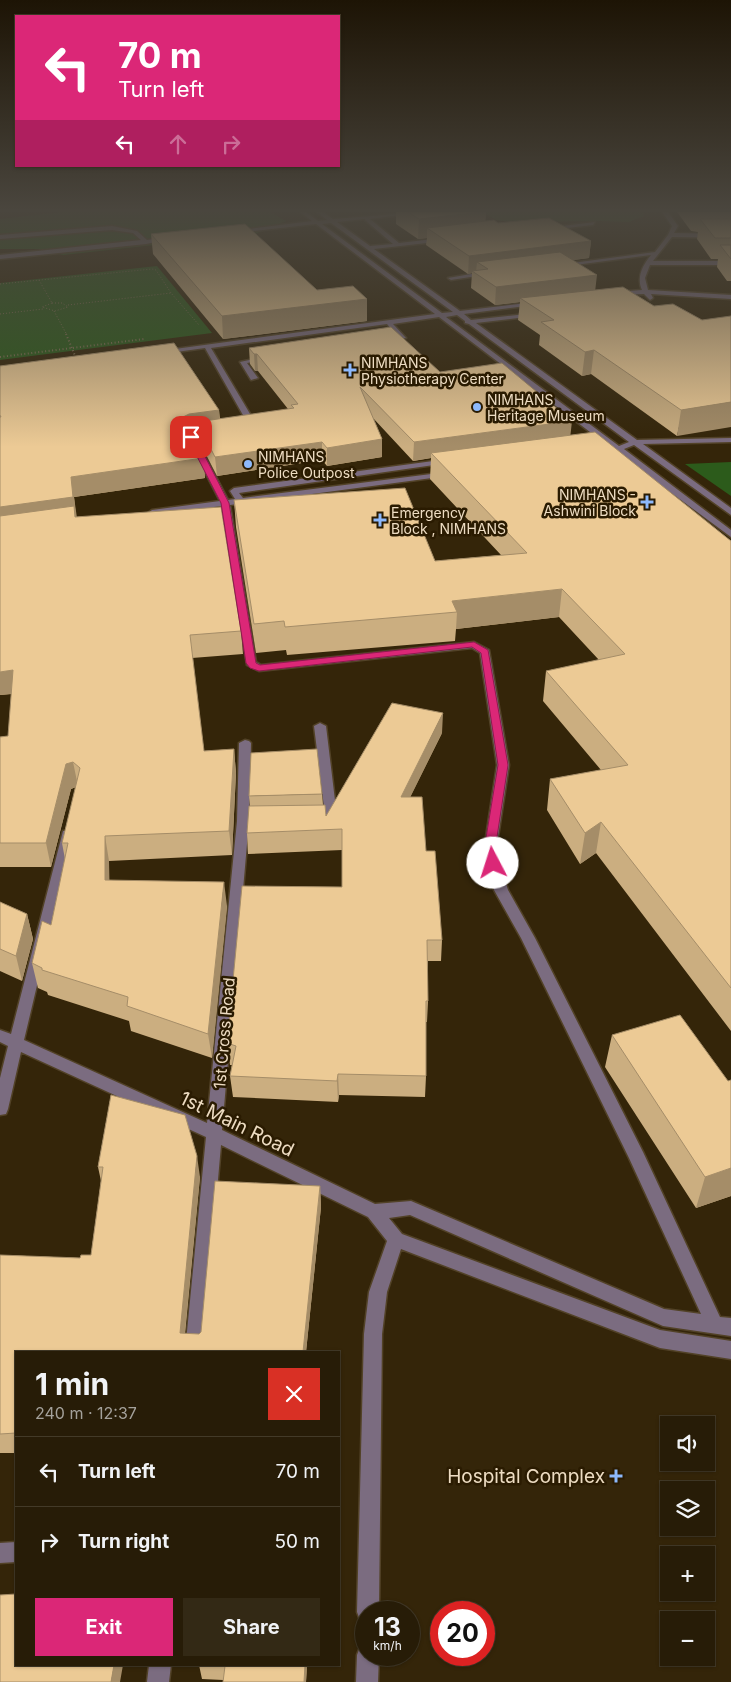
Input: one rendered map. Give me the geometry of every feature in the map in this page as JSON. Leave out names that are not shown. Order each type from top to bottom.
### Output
[{"type":"street","points":[[406,290],[731,534]]},
{"type":"street","points":[[427,290],[731,512]]},
{"type":"street","points":[[611,295],[645,292],[728,296]]},
{"type":"street","points":[[645,292],[652,301]]},
{"type":"street","points":[[643,302],[728,296]]},
{"type":"street","points":[[151,353],[545,302]]},
{"type":"street","points":[[451,324],[537,314]]},
{"type":"street","points":[[376,341],[403,338],[389,323]]},
{"type":"street","points":[[207,346],[256,429],[247,430]]},
{"type":"street","points":[[254,378],[243,362],[277,356]]},
{"type":"street","points":[[228,432],[191,437],[225,503],[251,663],[255,667],[474,644],[485,652],[503,765],[490,850],[501,890],[528,938],[723,1326]]},
{"type":"street","points":[[645,443],[731,433]]},
{"type":"street","points":[[595,441],[624,434]]},
{"type":"street","points":[[590,453],[618,449],[635,442],[731,440]]},
{"type":"street","points":[[240,501],[234,490],[458,460]]},
{"type":"street","points":[[146,514],[458,472]]},
{"type":"street","points":[[315,820],[324,820],[331,817],[320,726]]},
{"type":"street","name":"1st Cross Road","points":[[194,1351],[248,821],[246,743]]},
{"type":"street","points":[[0,1109],[70,821]]},
{"type":"street","name":"1st Main Road","points":[[0,1036],[215,1134],[374,1212]]},
{"type":"street","points":[[374,1212],[411,1208],[663,1317],[723,1326]]},
{"type":"street","points":[[374,1212],[396,1239],[660,1339],[731,1350]]},
{"type":"street","points":[[368,1601],[373,1334],[378,1292],[396,1239]]},
{"type":"street","points":[[0,1553],[15,1552]]},
{"type":"street","points":[[158,1682],[160,1666]]},
{"type":"street","points":[[367,1682],[368,1666]]},
{"type":"path","points":[[45,290],[52,303]]},
{"type":"path","points":[[43,309],[44,306],[52,303],[68,305],[171,293],[202,328]]},
{"type":"path","points":[[0,314],[43,309],[54,311],[65,309],[68,305]]},
{"type":"path","points":[[54,311],[73,348],[78,363]]},
{"type":"path","points":[[0,357],[150,338]]},
{"type":"green space","points":[[0,290],[177,290],[212,333],[0,360]]},
{"type":"green space","points":[[731,462],[731,496],[685,464]]},
{"type":"building","points":[[200,290],[358,290],[367,299],[222,316]]},
{"type":"building","points":[[590,290],[629,290],[654,306],[673,304],[702,320],[731,316],[731,402],[681,410],[594,350],[585,352],[541,322],[554,320],[520,298]]},
{"type":"building","points":[[391,327],[440,372],[502,363],[572,421],[414,442],[360,387],[382,439],[327,448],[322,442],[215,457],[197,422],[294,408],[291,405],[298,404],[257,354],[254,354],[249,348]]},
{"type":"building","points":[[174,343],[219,410],[189,414],[183,417],[203,458],[71,477],[73,497],[0,507],[0,366]]},
{"type":"building","points":[[595,432],[731,541],[731,988],[601,822],[585,833],[550,779],[628,765],[546,671],[625,654],[562,589],[452,601],[457,612],[285,627],[284,621],[254,624],[234,500],[405,488],[435,561],[527,553],[431,453]]},
{"type":"building","points":[[74,506],[75,517],[221,507],[241,631],[190,635],[204,751],[234,749],[229,831],[105,836],[105,880],[224,882],[208,1034],[127,1006],[128,997],[42,970],[42,968],[32,963],[42,921],[51,925],[68,843],[62,843],[80,768],[73,762],[66,764],[46,843],[0,843],[0,737],[8,736],[13,670],[0,672],[0,516]]},
{"type":"building","points":[[392,703],[443,713],[401,797],[422,797],[426,851],[435,851],[442,940],[427,940],[426,1076],[338,1074],[337,1081],[230,1076],[236,1046],[227,1043],[242,886],[342,887],[342,829],[247,833],[249,806],[325,805],[326,816]]},
{"type":"building","points":[[317,749],[322,794],[249,796],[251,753]]},
{"type":"building","points":[[0,902],[27,914],[16,956],[0,949]]},
{"type":"building","points":[[680,1015],[728,1081],[731,1080],[731,1168],[705,1177],[612,1035]]},
{"type":"building","points":[[111,1095],[185,1115],[197,1156],[180,1333],[199,1334],[201,1332],[215,1181],[320,1186],[303,1351],[15,1351],[15,1433],[0,1434],[0,1255],[80,1258],[81,1255],[91,1255],[103,1167],[98,1167]]},
{"type":"building","points":[[15,1594],[15,1666],[114,1666],[111,1682],[0,1682],[0,1595]]},
{"type":"building","points":[[225,1666],[305,1666],[304,1682],[223,1682]]},
{"type":"place","name":"NIMHANS Physiotherapy Center","points":[[350,370]]},
{"type":"place","name":"NIMHANS Heritage Museum","points":[[477,407]]},
{"type":"place","name":"NIMHANS Police Outpost","points":[[248,464]]},
{"type":"place","name":"NIMHANS - Ashwini Block","points":[[647,502]]},
{"type":"place","name":"Emergency Block , NIMHANS","points":[[380,520]]},
{"type":"place","name":"Hospital Complex","points":[[616,1476]]},
{"type":"route","points":[[191,437],[225,503],[253,666],[259,668],[474,644],[485,652],[503,765],[490,850],[493,863]]}]
